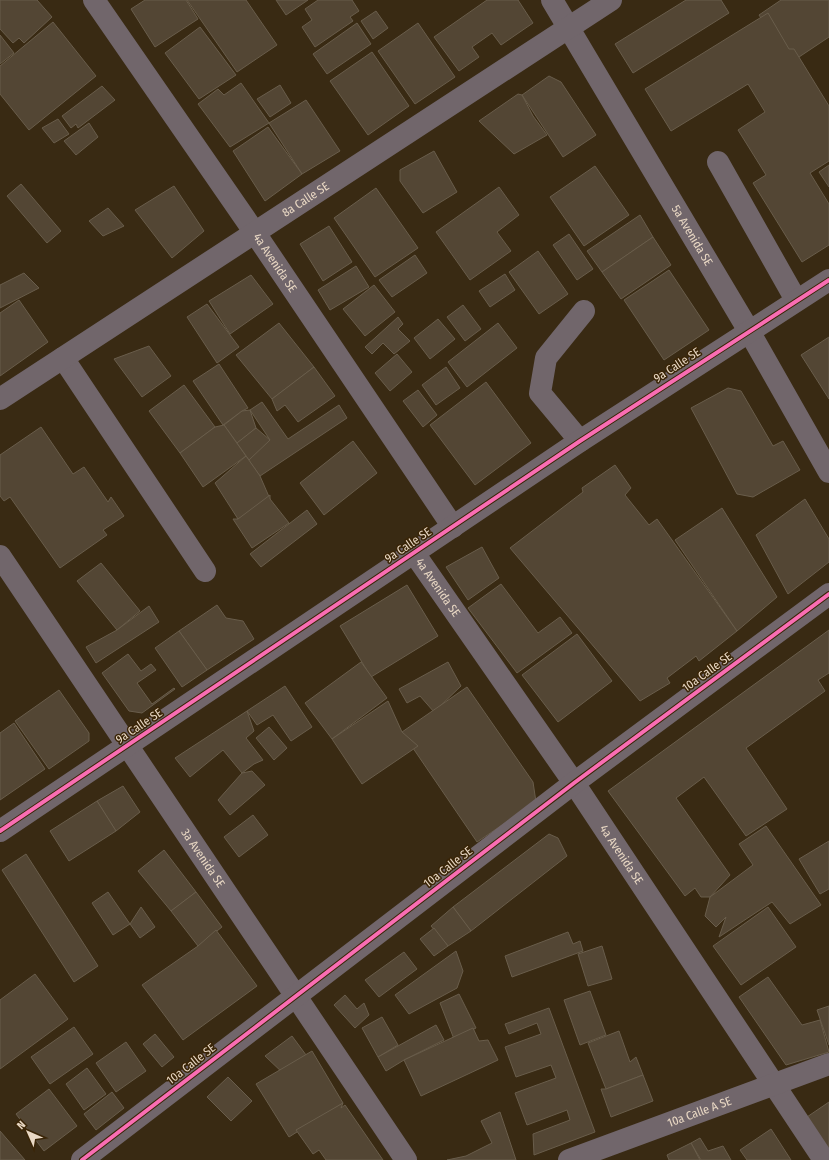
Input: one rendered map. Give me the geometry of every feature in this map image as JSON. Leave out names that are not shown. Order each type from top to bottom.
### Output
[{"type":"street","name":"4a Avenida SE","points":[[94,0],[255,233],[452,527]]},
{"type":"street","name":"5a Avenida SE","points":[[552,0],[749,330],[829,472]]},
{"type":"street","name":"8a Calle SE","points":[[0,399],[611,0]]},
{"type":"street","points":[[718,162],[796,300]]},
{"type":"street","name":"9a Calle SE","points":[[0,831],[580,441],[749,330],[829,280]]},
{"type":"street","points":[[580,441],[540,393],[546,358],[584,311]]},
{"type":"street","points":[[63,358],[205,571]]},
{"type":"street","name":"4a Avenida SE","points":[[414,553],[574,782],[824,1160]]},
{"type":"street","name":"3a Avenida SE","points":[[0,556],[406,1160]]},
{"type":"street","name":"10a Calle SE","points":[[82,1160],[574,782],[829,594]]},
{"type":"street","name":"10a Calle A SE","points":[[569,1160],[829,1064]]},
{"type":"building","points":[[0,0],[37,0],[52,17],[24,43],[19,38],[13,43],[0,29]]},
{"type":"building","points":[[145,0],[186,0],[198,19],[155,47],[131,9]]},
{"type":"building","points":[[187,0],[246,0],[277,45],[237,72]]},
{"type":"building","points":[[276,0],[308,0],[286,15]]},
{"type":"building","points":[[318,0],[352,0],[359,11],[350,17],[353,21],[315,47],[302,27],[312,20],[305,9]]},
{"type":"building","points":[[487,0],[518,0],[533,23],[501,45],[492,33],[472,47],[479,57],[459,71],[434,37]]},
{"type":"building","points":[[686,0],[721,0],[729,13],[633,73],[615,44]]},
{"type":"building","points":[[781,0],[829,0],[829,37],[790,63],[759,15]]},
{"type":"building","points":[[376,11],[388,28],[373,39],[361,21]]},
{"type":"building","points":[[768,13],[789,49],[794,49],[829,106],[829,161],[810,173],[829,204],[829,245],[802,262],[753,183],[766,175],[738,130],[765,112],[748,84],[671,131],[645,89]]},
{"type":"building","points":[[53,22],[96,76],[29,130],[0,94],[0,66]]},
{"type":"building","points":[[357,23],[371,44],[327,74],[313,54]]},
{"type":"building","points":[[418,23],[455,77],[415,104],[378,51]]},
{"type":"building","points":[[200,27],[236,75],[199,99],[165,53]]},
{"type":"building","points":[[0,35],[14,53],[0,64]]},
{"type":"building","points":[[372,52],[409,106],[368,135],[330,81]]},
{"type":"building","points":[[549,76],[561,82],[596,135],[563,157],[522,95]]},
{"type":"building","points":[[241,83],[269,123],[230,147],[198,104],[218,89],[224,95]]},
{"type":"building","points":[[280,85],[291,103],[270,117],[257,99]]},
{"type":"building","points":[[102,86],[115,100],[78,128],[76,124],[71,128],[62,116]]},
{"type":"building","points":[[518,94],[522,95],[533,116],[547,135],[514,154],[479,121]]},
{"type":"building","points":[[306,100],[340,151],[302,174],[269,123]]},
{"type":"building","points":[[58,119],[69,134],[54,143],[42,128]]},
{"type":"building","points":[[89,123],[98,137],[76,155],[64,141]]},
{"type":"building","points":[[268,127],[302,174],[265,201],[233,151]]},
{"type":"building","points":[[434,151],[457,192],[423,213],[400,181],[400,170]]},
{"type":"building","points":[[829,165],[829,187],[819,172]]},
{"type":"building","points":[[595,166],[629,215],[584,246],[550,197]]},
{"type":"building","points":[[21,184],[61,231],[47,243],[7,196]]},
{"type":"building","points":[[174,186],[204,231],[172,258],[135,210]]},
{"type":"building","points":[[499,187],[519,215],[497,232],[511,251],[470,280],[436,232]]},
{"type":"building","points":[[376,188],[418,248],[375,277],[334,218]]},
{"type":"building","points":[[108,208],[124,226],[103,236],[89,221]]},
{"type":"building","points":[[640,215],[653,237],[602,272],[587,251]]},
{"type":"building","points":[[329,226],[352,262],[323,281],[300,244]]},
{"type":"building","points":[[569,234],[593,269],[577,280],[553,245]]},
{"type":"building","points":[[653,237],[671,265],[621,299],[602,272]]},
{"type":"building","points":[[538,251],[568,294],[539,314],[509,272]]},
{"type":"building","points":[[415,255],[427,273],[392,297],[379,280]]},
{"type":"building","points":[[356,266],[369,287],[330,310],[318,290]]},
{"type":"building","points":[[669,270],[709,330],[664,360],[624,300]]},
{"type":"building","points":[[24,273],[39,288],[0,308],[0,285]]},
{"type":"building","points":[[505,274],[515,290],[490,307],[479,291]]},
{"type":"building","points":[[251,275],[273,304],[230,334],[209,301]]},
{"type":"building","points":[[374,285],[395,312],[365,336],[343,309]]},
{"type":"building","points":[[19,300],[48,342],[0,376],[0,313]]},
{"type":"building","points":[[207,304],[239,347],[217,363],[187,317]]},
{"type":"building","points":[[463,305],[481,329],[465,341],[447,317]]},
{"type":"building","points":[[398,317],[403,324],[398,329],[410,341],[394,354],[383,343],[372,354],[365,347]]},
{"type":"building","points":[[438,319],[455,339],[430,359],[414,338]]},
{"type":"building","points":[[279,323],[314,367],[272,399],[236,355]]},
{"type":"building","points":[[498,323],[517,348],[467,387],[448,362]]},
{"type":"building","points":[[829,337],[829,399],[801,355]]},
{"type":"building","points":[[149,346],[171,376],[142,397],[114,359]]},
{"type":"building","points":[[397,354],[412,372],[390,391],[375,373]]},
{"type":"building","points":[[219,364],[248,408],[223,425],[193,381]]},
{"type":"building","points":[[314,367],[335,396],[298,422],[285,405],[277,411],[272,399]]},
{"type":"building","points":[[446,367],[460,388],[436,405],[422,385]]},
{"type":"building","points":[[486,382],[531,443],[475,485],[430,425]]},
{"type":"building","points":[[184,385],[215,427],[180,453],[149,411]]},
{"type":"building","points":[[728,388],[741,391],[773,446],[783,441],[800,470],[753,497],[737,494],[691,408]]},
{"type":"building","points":[[418,390],[437,415],[423,427],[403,401]]},
{"type":"building","points":[[262,402],[288,439],[339,405],[347,418],[260,476],[246,456],[270,440],[250,410]]},
{"type":"building","points":[[250,410],[256,428],[237,443],[224,425],[242,411]]},
{"type":"building","points":[[224,425],[246,456],[203,487],[180,453],[215,427]]},
{"type":"building","points":[[41,427],[73,474],[84,467],[108,502],[111,497],[124,516],[103,530],[107,535],[60,568],[10,497],[4,501],[0,496],[0,455]]},
{"type":"building","points":[[256,428],[270,440],[249,460],[237,443]]},
{"type":"building","points":[[353,441],[377,473],[324,515],[300,483]]},
{"type":"building","points":[[246,456],[260,476],[270,499],[238,519],[215,483]]},
{"type":"building","points":[[615,465],[631,488],[625,495],[649,525],[657,519],[737,631],[699,661],[696,656],[667,678],[670,683],[640,701],[510,548],[583,492],[582,488]]},
{"type":"building","points":[[270,495],[270,499],[289,523],[252,548],[233,519],[238,519]]},
{"type":"building","points":[[805,499],[829,539],[829,562],[788,594],[756,535]]},
{"type":"building","points":[[722,508],[777,597],[737,631],[675,540]]},
{"type":"building","points":[[307,510],[317,524],[261,567],[250,554]]},
{"type":"building","points":[[482,547],[499,578],[468,600],[446,567]]},
{"type":"building","points":[[101,563],[140,611],[117,630],[77,581]]},
{"type":"building","points":[[501,584],[538,633],[560,617],[572,633],[517,673],[468,608]]},
{"type":"building","points":[[407,585],[438,636],[371,677],[340,626]]},
{"type":"building","points":[[217,605],[226,618],[243,621],[254,639],[207,670],[179,631]]},
{"type":"building","points":[[149,606],[159,622],[96,663],[86,647],[117,630]]},
{"type":"building","points":[[829,630],[829,673],[818,680],[825,691],[746,748],[787,809],[746,836],[704,777],[676,798],[730,875],[710,897],[701,897],[695,888],[685,896],[608,791]]},
{"type":"building","points":[[179,631],[207,670],[182,687],[155,648]]},
{"type":"building","points":[[577,634],[612,681],[558,722],[522,675]]},
{"type":"building","points":[[128,654],[141,671],[151,664],[156,670],[137,683],[152,704],[174,688],[175,689],[142,713],[129,711],[102,673]]},
{"type":"building","points":[[361,662],[387,698],[332,739],[305,703]]},
{"type":"building","points":[[448,662],[461,686],[434,712],[420,696],[407,703],[399,689]]},
{"type":"building","points":[[285,686],[312,727],[291,741],[273,715],[257,725],[247,711]]},
{"type":"building","points":[[467,687],[533,782],[536,802],[477,842],[402,732]]},
{"type":"building","points":[[59,690],[89,733],[89,741],[49,769],[15,721]]},
{"type":"building","points":[[388,701],[402,732],[418,746],[362,784],[332,739]]},
{"type":"building","points":[[247,711],[254,731],[246,738],[263,760],[254,764],[242,773],[223,750],[190,777],[175,758]]},
{"type":"building","points":[[14,723],[45,769],[0,800],[0,733]]},
{"type":"building","points":[[269,727],[287,748],[274,760],[256,738]]},
{"type":"building","points":[[252,771],[265,785],[230,815],[218,800],[242,773]]},
{"type":"building","points":[[123,786],[140,812],[116,831],[97,801]]},
{"type":"building","points":[[97,801],[116,831],[69,861],[50,831]]},
{"type":"building","points":[[253,815],[268,835],[239,857],[224,837]]},
{"type":"building","points":[[766,826],[821,905],[790,924],[772,902],[719,937],[726,917],[716,927],[705,916],[710,897],[753,865],[739,844]]},
{"type":"building","points":[[549,834],[558,838],[567,856],[471,931],[453,907]]},
{"type":"building","points":[[829,841],[829,889],[820,894],[799,859]]},
{"type":"building","points":[[164,850],[196,892],[171,911],[138,871]]},
{"type":"building","points":[[26,854],[98,966],[74,982],[2,870]]},
{"type":"building","points":[[108,892],[130,924],[113,935],[92,903]]},
{"type":"building","points":[[196,892],[222,927],[198,946],[171,911]]},
{"type":"building","points":[[141,907],[155,927],[140,938],[130,924]]},
{"type":"building","points":[[453,907],[471,931],[448,946],[431,926]]},
{"type":"building","points":[[768,907],[796,947],[741,985],[713,946]]},
{"type":"building","points":[[434,928],[448,946],[434,956],[420,939]]},
{"type":"building","points":[[216,930],[257,986],[183,1040],[142,985],[198,946]]},
{"type":"building","points":[[568,932],[573,944],[580,941],[583,951],[512,977],[505,956]]},
{"type":"building","points":[[602,946],[612,979],[588,986],[578,954]]},
{"type":"building","points":[[456,951],[463,971],[457,988],[409,1014],[395,995]]},
{"type":"building","points":[[404,952],[417,969],[379,997],[365,980]]},
{"type":"building","points":[[35,974],[68,1019],[0,1069],[0,1000]]},
{"type":"building","points":[[768,977],[802,1025],[820,1020],[829,1052],[786,1065],[739,997]]},
{"type":"building","points":[[590,991],[606,1035],[580,1045],[564,1000]]},
{"type":"building","points":[[459,994],[476,1028],[454,1039],[440,1003]]},
{"type":"building","points":[[345,995],[357,1009],[364,1003],[369,1015],[355,1028],[334,1005]]},
{"type":"building","points":[[829,1006],[829,1045],[817,1010]]},
{"type":"building","points":[[549,1008],[595,1132],[534,1155],[533,1134],[570,1120],[567,1110],[527,1125],[515,1093],[556,1078],[551,1065],[516,1077],[505,1047],[541,1034],[537,1023],[509,1034],[505,1024]]},
{"type":"building","points":[[382,1017],[398,1045],[378,1057],[362,1028]]},
{"type":"building","points":[[436,1025],[444,1040],[404,1060],[386,1071],[378,1057]]},
{"type":"building","points":[[74,1027],[93,1054],[50,1084],[31,1057]]},
{"type":"building","points":[[473,1028],[479,1041],[488,1040],[498,1060],[421,1096],[404,1060]]},
{"type":"building","points":[[619,1031],[630,1062],[636,1057],[643,1075],[606,1089],[588,1043]]},
{"type":"building","points":[[155,1034],[174,1057],[162,1067],[143,1044]]},
{"type":"building","points":[[292,1036],[309,1059],[285,1075],[265,1056]]},
{"type":"building","points":[[126,1042],[146,1071],[116,1092],[96,1063]]},
{"type":"building","points":[[312,1051],[343,1103],[289,1137],[256,1084]]},
{"type":"building","points":[[87,1068],[106,1094],[84,1110],[66,1084]]},
{"type":"building","points":[[643,1075],[653,1101],[611,1117],[601,1089],[606,1089]]},
{"type":"building","points":[[228,1077],[252,1101],[231,1121],[207,1097]]},
{"type":"building","points":[[49,1089],[77,1126],[44,1151],[16,1114]]},
{"type":"building","points":[[112,1092],[124,1108],[96,1130],[84,1114]]},
{"type":"building","points":[[829,1102],[829,1157],[804,1119]]},
{"type":"building","points":[[343,1103],[341,1108],[345,1105],[383,1160],[326,1160],[319,1150],[313,1154],[296,1130]]},
{"type":"building","points":[[500,1112],[516,1160],[447,1160],[466,1156],[492,1143],[481,1121]]},
{"type":"building","points":[[771,1129],[791,1160],[747,1160],[740,1150]]},
{"type":"building","points":[[0,1131],[25,1160],[0,1160]]},
{"type":"building","points":[[700,1138],[708,1151],[723,1146],[731,1160],[701,1160],[691,1143]]},
{"type":"building","points":[[691,1143],[700,1160],[669,1160],[667,1155]]},
{"type":"cycle path","points":[[0,831],[580,441],[829,280]]},
{"type":"cycle path","points":[[82,1160],[574,783],[829,594]]}]
